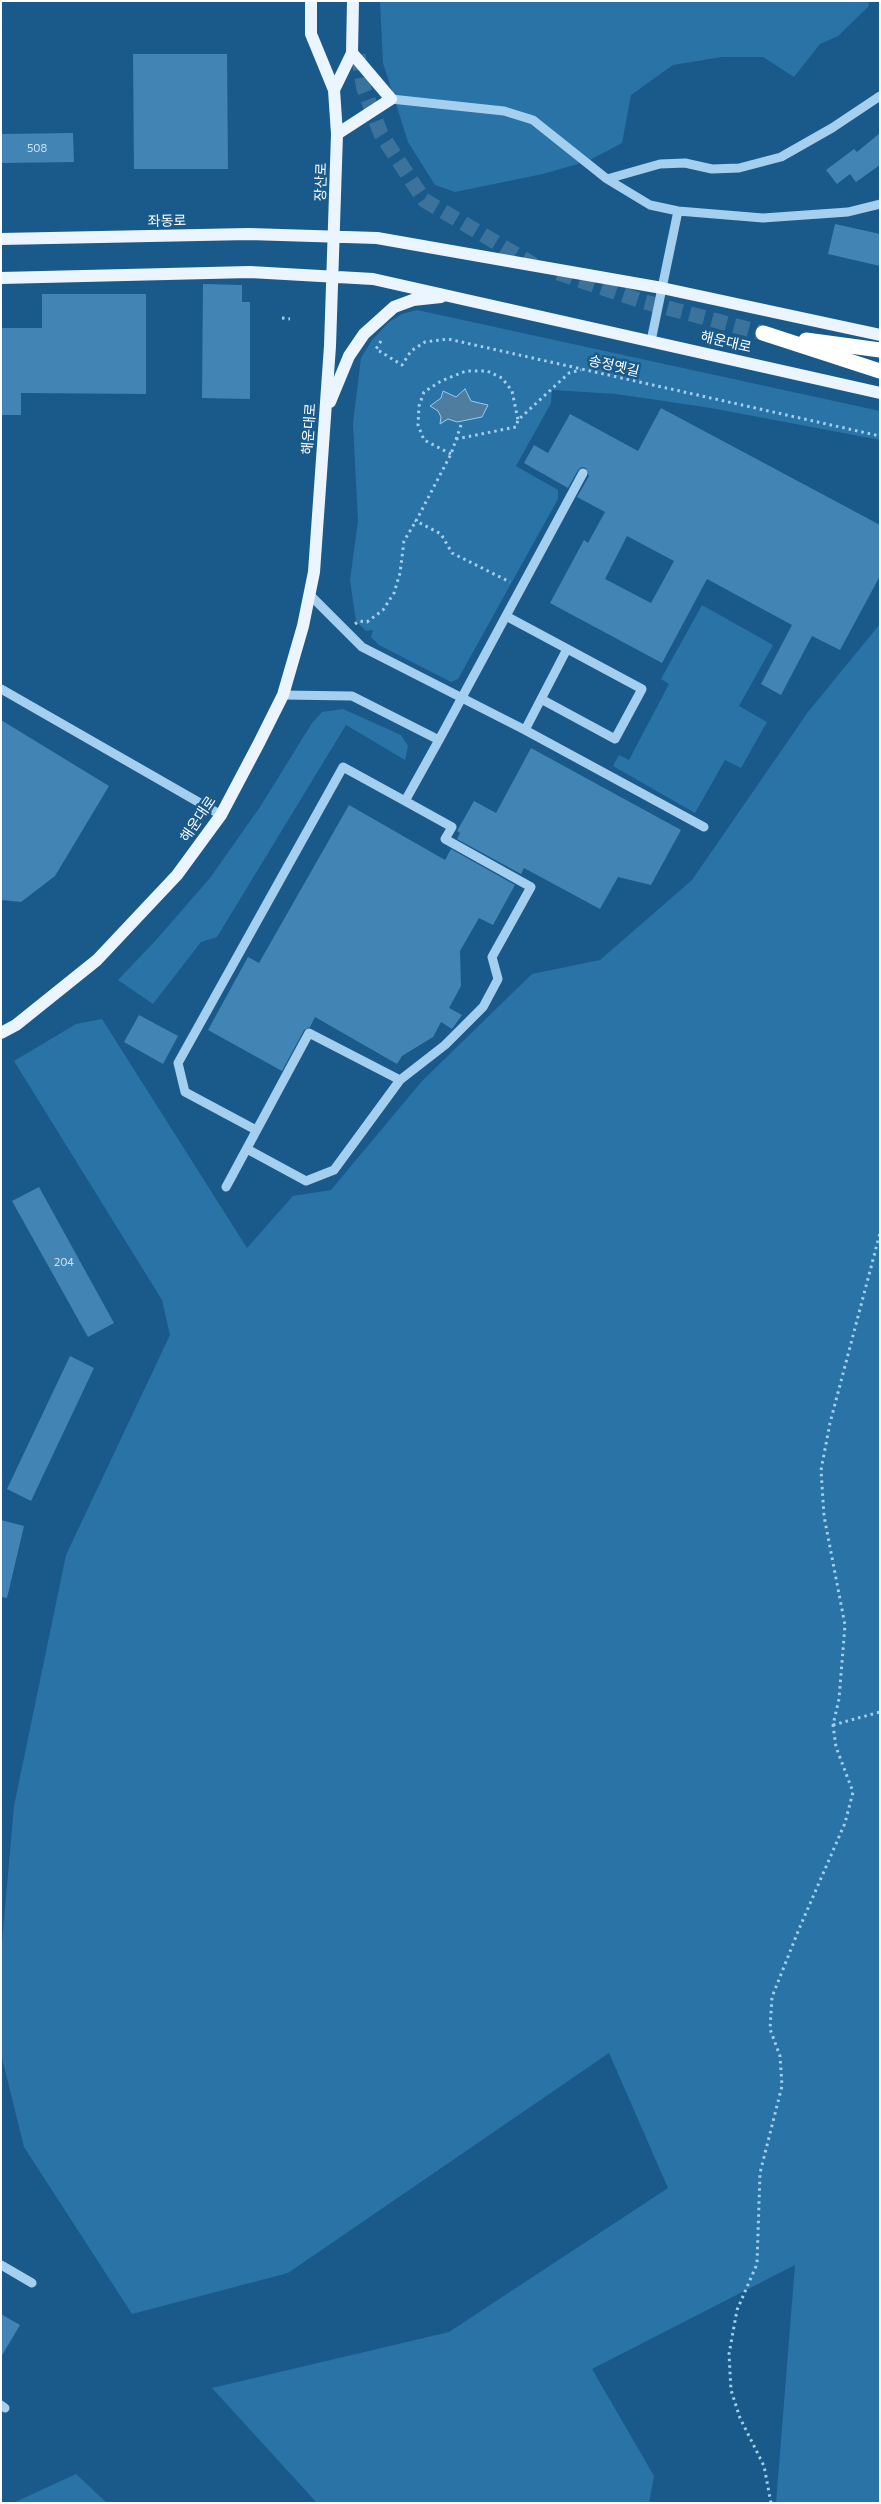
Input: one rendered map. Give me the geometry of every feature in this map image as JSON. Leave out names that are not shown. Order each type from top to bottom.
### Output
[{"type":"highway","points":[[880,350],[763,333],[880,371]]},
{"type":"main road","points":[[311,1],[311,34],[334,90]]},
{"type":"main road","points":[[334,90],[352,53],[353,1]]},
{"type":"main road","points":[[337,134],[391,98],[352,53]]},
{"type":"main road","name":"장산로","points":[[333,275],[337,134],[334,90]]},
{"type":"main road","name":"좌동로","points":[[1,240],[249,234],[334,237]]},
{"type":"main road","points":[[334,237],[396,241],[662,288],[880,334]]},
{"type":"main road","points":[[1,278],[250,272],[333,275]]},
{"type":"main road","name":"해운대로","points":[[1,1033],[16,1025],[97,960],[177,874],[221,815],[283,695],[304,626],[314,572],[333,275],[373,278],[880,392]]},
{"type":"main road","points":[[325,413],[349,356],[364,334],[394,307],[413,300],[454,296]]},
{"type":"street","points":[[607,179],[660,164],[685,163],[712,169],[739,168],[781,157],[832,128],[880,96]]},
{"type":"street","points":[[391,98],[504,111],[534,120],[607,179],[650,205],[678,211],[763,218],[848,212],[880,204]]},
{"type":"street","points":[[651,341],[678,211]]},
{"type":"street","points":[[405,801],[583,473]]},
{"type":"street","points":[[310,595],[362,647],[525,730],[704,827]]},
{"type":"street","points":[[506,616],[642,689],[615,739],[541,699]]},
{"type":"street","points":[[525,730],[567,649]]},
{"type":"street","points":[[1,689],[221,815]]},
{"type":"street","points":[[283,695],[352,696],[439,740]]},
{"type":"street","points":[[247,1149],[306,1181],[334,1170],[400,1080],[445,1045],[483,1007],[498,979],[492,957],[531,886],[445,839],[452,827],[343,767],[178,1063],[185,1092],[256,1130]]},
{"type":"street","points":[[1,1028],[16,1025]]},
{"type":"street","points":[[226,1187],[309,1033],[400,1080]]},
{"type":"street","points":[[1,2265],[32,2283]]},
{"type":"path","points":[[282,318],[290,318]]},
{"type":"path","name":"송정옛길","points":[[378,334],[382,338],[376,348],[402,365],[412,351],[425,342],[448,338],[581,370],[880,436]]},
{"type":"path","points":[[518,420],[569,373],[581,370]]},
{"type":"path","points":[[451,454],[424,440],[418,425],[419,406],[424,392],[440,381],[466,371],[487,371],[502,378],[512,391],[518,420],[516,427],[456,439]]},
{"type":"path","points":[[345,630],[359,621],[367,622],[383,610],[394,593],[400,573],[404,541],[451,454],[461,426]]},
{"type":"path","points":[[416,521],[441,534],[452,553],[522,587]]},
{"type":"path","points":[[771,2503],[764,2466],[740,2418],[730,2390],[729,2354],[737,2310],[757,2264],[760,2173],[782,2086],[780,2056],[770,2029],[772,1997],[845,1823],[853,1792],[836,1747],[833,1725],[838,1699],[845,1625],[824,1516],[821,1470],[830,1423],[880,1234]]},
{"type":"path","points":[[833,1725],[880,1712]]},
{"type":"shaded area","points":[[380,1],[868,1],[869,6],[838,36],[820,44],[794,77],[763,57],[722,57],[673,65],[631,95],[622,143],[588,161],[543,174],[455,192],[435,185],[408,142],[383,63]]},
{"type":"shaded area","points":[[417,310],[880,411],[880,440],[711,408],[616,394],[552,390],[551,403],[516,466],[558,490],[558,499],[458,679],[451,682],[379,645],[371,637],[373,630],[366,631],[356,621],[350,580],[358,521],[353,423],[361,358],[372,340],[389,322],[402,314]]},
{"type":"shaded area","points":[[465,389],[471,401],[488,405],[482,417],[457,422],[448,419],[440,424],[441,417],[438,411],[430,406],[441,398],[443,391],[456,397]]},
{"type":"shaded area","points":[[702,605],[773,645],[739,706],[767,722],[741,768],[725,760],[695,813],[613,766],[619,755],[629,760],[669,684],[661,679]]},
{"type":"shaded area","points":[[880,624],[880,2503],[776,2503],[795,2265],[592,2369],[654,2476],[649,2503],[317,2503],[212,2388],[449,2332],[668,2188],[609,2053],[288,2273],[132,2314],[24,2147],[1,2054],[1,1954],[14,1806],[66,1555],[170,1335],[162,1300],[14,1061],[76,1024],[102,1019],[247,1248],[293,1196],[331,1190],[422,1081],[532,974],[600,960],[692,880],[808,712]]},
{"type":"shaded area","points":[[343,709],[401,735],[408,746],[405,760],[346,725],[217,937],[201,942],[153,1004],[118,980],[210,878],[260,807],[312,723],[322,712]]},
{"type":"shaded area","points":[[76,2474],[107,2503],[13,2503]]},
{"type":"building","points":[[133,54],[227,54],[228,169],[134,169]]},
{"type":"building","points":[[73,133],[74,162],[1,163],[1,134]]},
{"type":"building","points":[[880,133],[880,165],[856,182],[850,174],[837,184],[826,170],[854,149],[857,152]]},
{"type":"building","points":[[835,224],[880,234],[880,266],[828,254]]},
{"type":"building","points":[[203,284],[242,285],[242,302],[250,302],[250,399],[202,398]]},
{"type":"building","points":[[42,294],[146,294],[146,394],[21,393],[21,415],[1,415],[1,328],[42,328]]},
{"type":"building","points":[[661,408],[880,525],[880,576],[840,650],[812,636],[781,695],[761,684],[792,625],[707,579],[662,663],[550,603],[584,540],[588,543],[605,512],[577,497],[589,476],[586,468],[582,467],[578,470],[568,488],[524,463],[534,445],[548,453],[570,414],[638,451]],"holes":[[[627,536],[674,561],[651,603],[605,579]]]},
{"type":"building","points":[[1,720],[109,786],[55,876],[21,902],[1,900]]},
{"type":"building","points":[[531,748],[681,830],[651,885],[618,877],[600,909],[524,868],[521,874],[457,839],[460,833],[457,831],[474,801],[496,813]]},
{"type":"building","points":[[349,805],[445,860],[451,849],[515,885],[493,925],[479,918],[460,951],[461,986],[449,1008],[462,1015],[452,1029],[441,1022],[433,1037],[402,1056],[397,1064],[315,1017],[310,1027],[304,1030],[282,1071],[208,1030],[248,957],[259,963]]},
{"type":"building","points":[[139,1015],[178,1036],[163,1064],[124,1042]]},
{"type":"building","points":[[39,1187],[114,1323],[88,1337],[12,1201]]},
{"type":"building","points":[[70,1356],[94,1368],[31,1501],[7,1489]]},
{"type":"building","points":[[1,1520],[24,1526],[7,1598],[1,1597]]},
{"type":"building","points":[[1,2314],[20,2325],[1,2357]]},
{"type":"tunnel","points":[[358,55],[364,89],[381,134],[424,200],[534,265]]},
{"type":"tunnel","points":[[558,273],[645,302],[763,333]]}]
